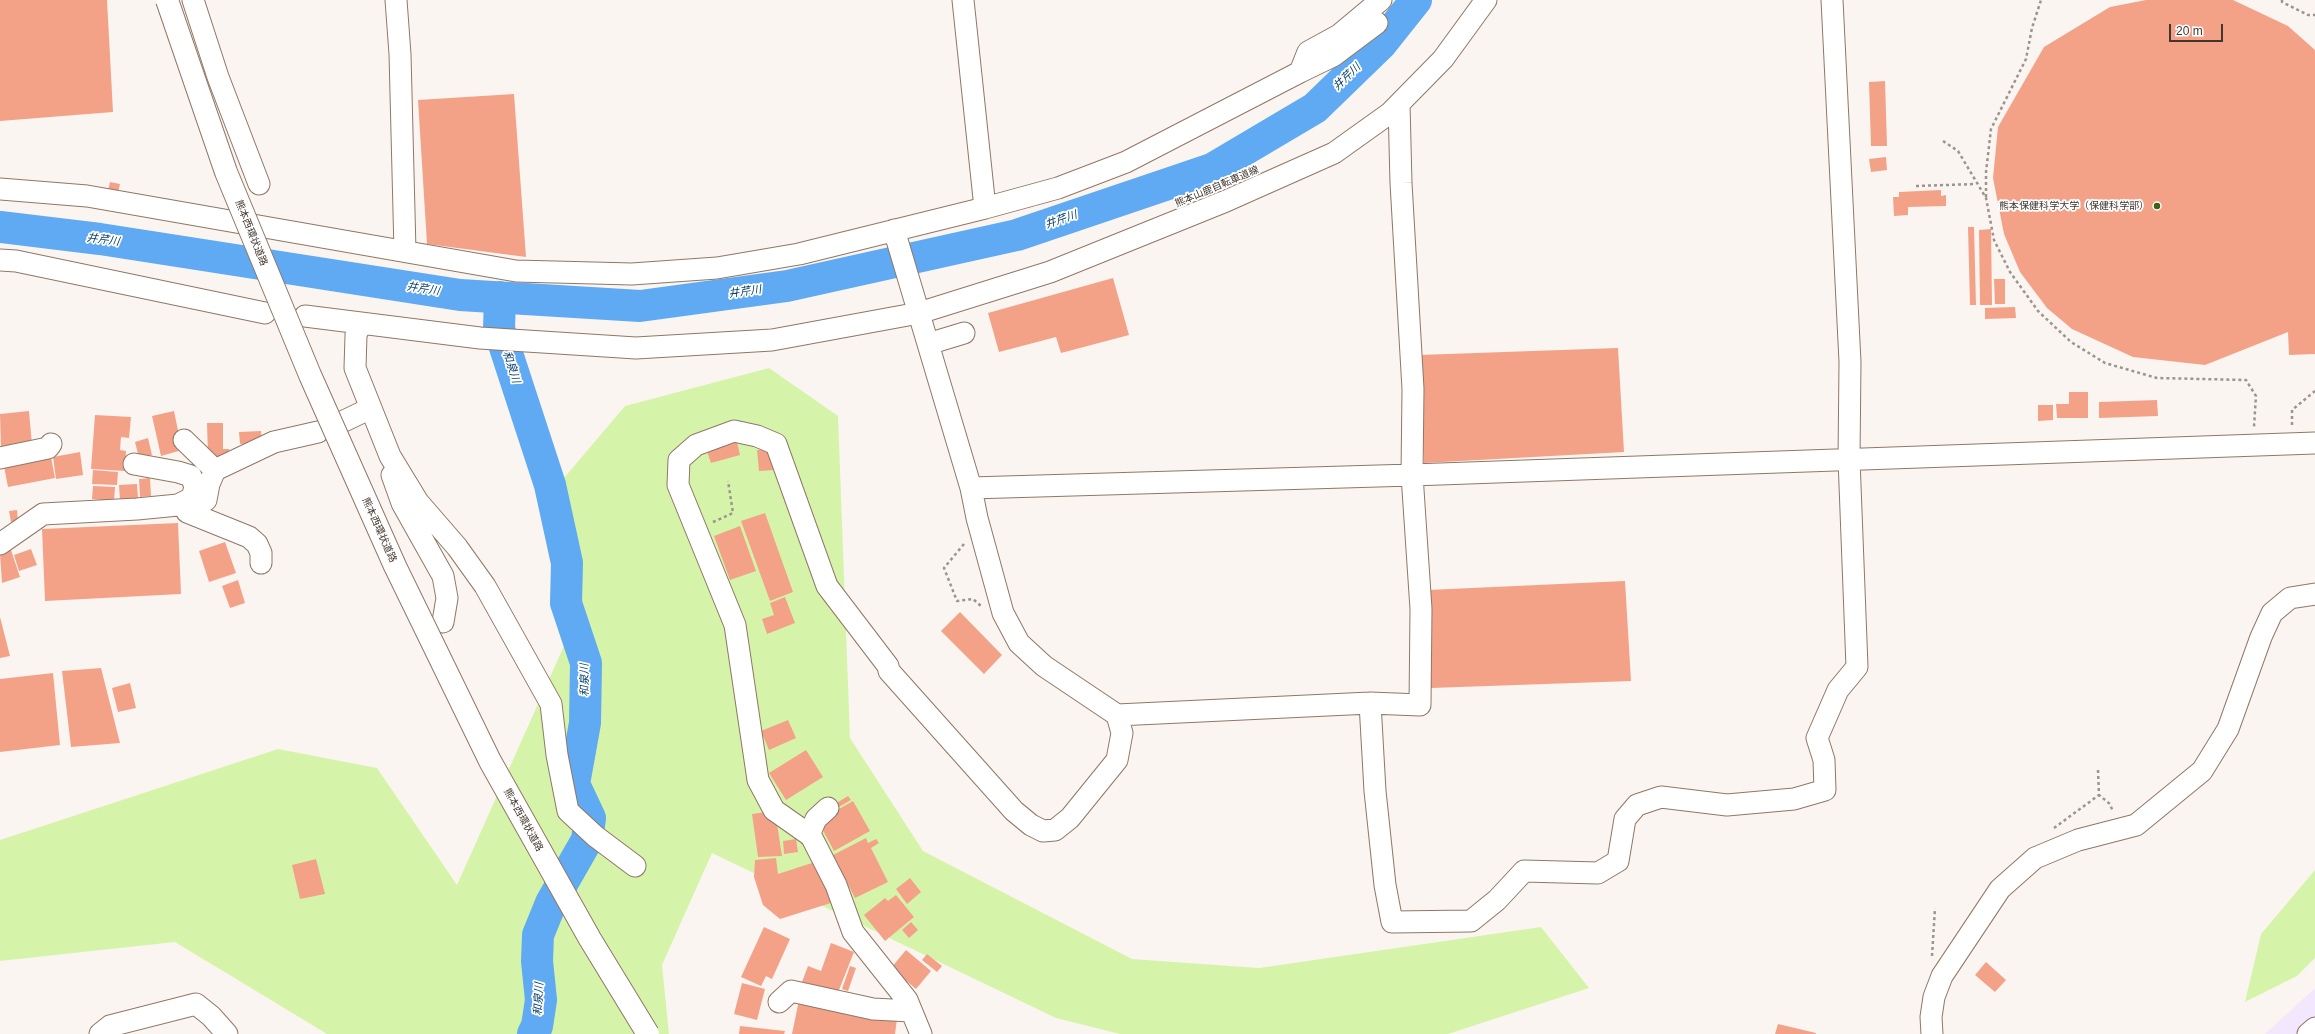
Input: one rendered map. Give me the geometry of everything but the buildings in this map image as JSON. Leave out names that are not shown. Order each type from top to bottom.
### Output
[{"type":"highway","name":"熊本西環状道路","points":[[168,0],[226,172],[310,375],[395,566],[490,761],[590,939],[648,1034]]},
{"type":"street","points":[[192,0],[218,78],[259,184]]},
{"type":"street","points":[[396,0],[400,54],[405,251]]},
{"type":"street","points":[[963,0],[985,208]]},
{"type":"street","points":[[1300,72],[1308,52],[1339,35],[1381,0]]},
{"type":"street","points":[[305,316],[480,338],[636,348],[772,340],[919,313],[1050,272],[1226,201],[1334,153],[1390,113],[1399,104],[1443,59],[1486,0]]},
{"type":"street","points":[[1370,703],[1375,791],[1385,885],[1392,922],[1471,921],[1497,900],[1524,871],[1598,873],[1618,861],[1625,819],[1637,805],[1661,797],[1727,805],[1794,799],[1825,790],[1824,760],[1817,738],[1838,690],[1857,667],[1849,459],[1850,362],[1832,0]]},
{"type":"street","points":[[0,189],[87,196],[516,271],[632,274],[724,267],[800,254],[894,234],[1058,188],[1126,162],[1333,56],[1377,22]]},
{"type":"street","points":[[894,234],[912,291],[913,301],[919,313],[971,488],[1003,613],[1019,643],[1044,666],[1117,715],[1370,703],[1420,705],[1420,609],[1412,475],[1413,389],[1401,183],[1399,104]]},
{"type":"street","points":[[0,260],[16,261],[265,313]]},
{"type":"street","points":[[361,323],[356,335],[355,368],[370,409],[390,456],[418,502],[458,547],[485,586],[551,704],[557,755],[568,811],[595,836],[635,866]]},
{"type":"street","points":[[928,344],[964,333]]},
{"type":"street","points":[[344,421],[370,409]]},
{"type":"street","points":[[922,1034],[907,1000],[853,932],[836,886],[809,835],[774,810],[758,780],[735,625],[678,485],[679,460],[696,445],[734,431],[757,436],[776,444],[827,586],[888,666],[888,671],[1014,811],[1043,831],[1055,830],[1070,818],[1117,760],[1122,733],[1117,715]]},
{"type":"street","points":[[0,544],[43,514],[183,508],[206,500],[209,484],[215,470],[274,442],[318,432]]},
{"type":"street","points":[[184,440],[215,470]]},
{"type":"street","points":[[971,488],[1412,475],[2315,443]]},
{"type":"street","points":[[0,458],[48,448],[51,444]]},
{"type":"street","points":[[390,456],[392,479],[402,504],[443,576],[447,598],[443,622]]},
{"type":"street","points":[[134,464],[178,472],[191,476],[195,487],[192,498],[183,508]]},
{"type":"street","points":[[183,508],[249,537],[257,544],[261,553],[261,563]]},
{"type":"street","points":[[1932,1034],[1931,1017],[1934,997],[1942,976],[2000,889],[2034,858],[2078,840],[2136,825],[2202,771],[2228,729],[2261,637],[2272,613],[2290,598],[2315,594]]},
{"type":"street","points":[[809,835],[816,819],[828,808]]},
{"type":"street","points":[[780,1002],[791,991],[873,1009],[911,1011]]},
{"type":"street","points":[[100,1034],[110,1026],[196,1004],[211,1016],[227,1034]]},
{"type":"street","points":[[2308,1034],[2315,1028]]},
{"type":"path","points":[[2041,0],[2032,28],[2026,59],[1991,128],[1986,172],[1986,198],[1994,240],[2010,272],[2038,311],[2071,342],[2105,363],[2157,378],[2246,380],[2256,396],[2253,445]]},
{"type":"path","points":[[2282,0],[2282,2],[2308,15],[2315,15]]},
{"type":"path","points":[[1944,141],[1958,151],[1986,198]]},
{"type":"path","points":[[1916,186],[1977,184]]},
{"type":"path","points":[[2292,444],[2292,410],[2315,391]]},
{"type":"path","points":[[696,529],[733,513],[728,481]]},
{"type":"path","points":[[981,531],[960,547],[944,568],[957,601],[973,599],[984,608]]},
{"type":"path","points":[[2098,770],[2099,795],[2110,804],[2118,829]]},
{"type":"path","points":[[1935,908],[1931,955],[1942,976]]},
{"type":"shaded area","points":[[2315,988],[2315,1034],[2265,1034]]},
{"type":"green space","points":[[769,368],[838,416],[850,738],[923,851],[1132,959],[1259,968],[1541,927],[1589,988],[1448,1034],[1120,1034],[1056,1018],[712,853],[662,965],[669,1034],[327,1034],[175,942],[0,961],[0,840],[278,749],[377,768],[457,885],[580,610],[558,485],[625,406]]},
{"type":"green space","points":[[2315,870],[2315,958],[2297,976],[2245,1002],[2261,934]]},
{"type":"waterway","name":"井芹川","points":[[0,227],[100,239],[460,295],[640,306],[787,286],[1017,235],[1212,169],[1315,108],[1381,44],[1416,0]]},
{"type":"waterway","name":"和泉川","points":[[500,297],[499,329],[550,485],[567,563],[566,603],[586,663],[585,723],[574,784],[590,818],[587,840],[551,903],[538,935],[537,961],[541,1000],[537,1026],[533,1034]]},
{"type":"place","name":"熊本保健科学大学（保健科学部）","points":[[2157,206]]}]
